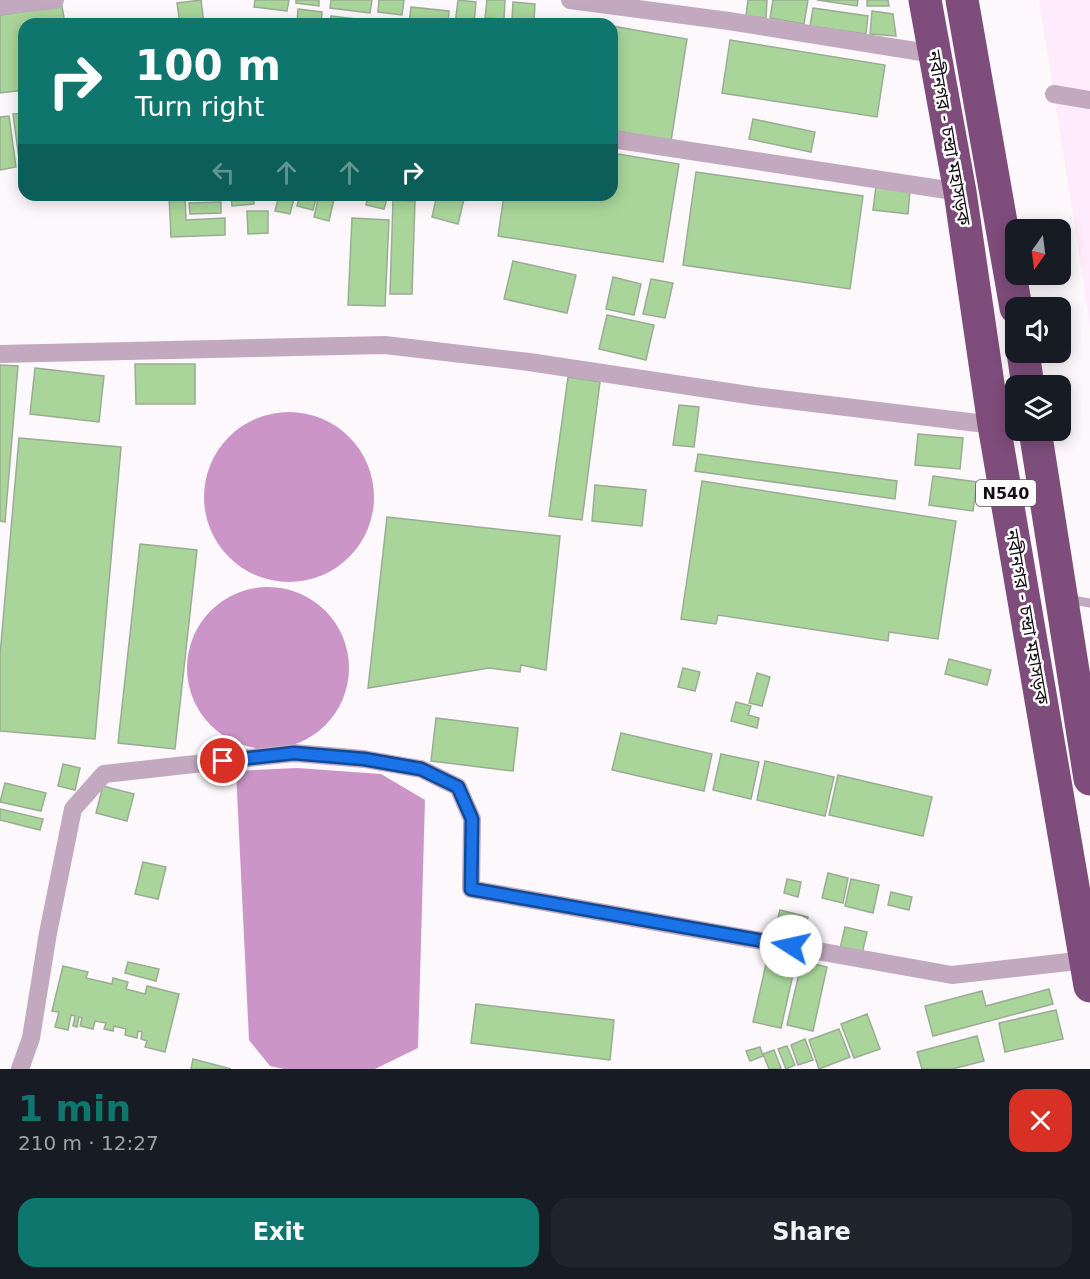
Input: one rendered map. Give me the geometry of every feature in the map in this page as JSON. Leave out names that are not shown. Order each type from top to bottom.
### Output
[{"type":"highway","name":"নবীনগর - চন্দ্রা মহাসড়ক","points":[[925,0],[960,192],[994,425],[1088,973]]},
{"type":"highway","name":"নবীনগর - চন্দ্রা মহাসড়ক","points":[[962,0],[1014,297]]},
{"type":"highway","name":"নবীনগর - চন্দ্রা মহাসড়ক","points":[[1038,441],[1077,601],[1090,778]]},
{"type":"street","points":[[0,6],[56,0]]},
{"type":"street","points":[[570,0],[729,21],[934,54]]},
{"type":"street","points":[[1054,94],[1090,100]]},
{"type":"street","points":[[618,139],[960,192]]},
{"type":"street","points":[[0,354],[384,345],[529,362],[767,398],[994,425]]},
{"type":"street","points":[[20,1069],[32,1038],[48,933],[73,810],[104,774],[294,753],[364,759],[421,769],[458,787],[472,819],[471,889],[952,975],[1088,973]]},
{"type":"shaded area","points":[[1039,0],[1090,0],[1090,324],[1054,94]]},
{"type":"shaded area","points":[[289,412],[322,418],[349,437],[368,464],[374,497],[368,530],[349,557],[322,576],[289,582],[256,576],[229,557],[210,530],[204,497],[210,464],[229,437],[256,418]]},
{"type":"shaded area","points":[[268,587],[284,588],[299,593],[325,611],[343,637],[348,652],[348,684],[343,699],[325,725],[299,743],[284,748],[268,749],[252,748],[237,743],[211,725],[193,699],[188,684],[187,668],[188,652],[193,637],[211,611],[237,593],[252,588]]},
{"type":"shaded area","points":[[297,768],[381,774],[425,800],[418,1048],[375,1069],[284,1069],[270,1066],[249,1040],[236,771]]},
{"type":"building","points":[[201,0],[203,18],[179,18],[177,3]]},
{"type":"building","points":[[255,0],[289,0],[287,11],[254,7]]},
{"type":"building","points":[[296,0],[319,0],[319,6],[296,3]]},
{"type":"building","points":[[331,0],[372,0],[370,13],[330,8]]},
{"type":"building","points":[[379,0],[404,0],[402,15],[378,12]]},
{"type":"building","points":[[458,0],[476,2],[475,18],[456,18]]},
{"type":"building","points":[[487,0],[505,0],[504,18],[485,18]]},
{"type":"building","points":[[748,0],[767,0],[766,18],[746,16]]},
{"type":"building","points":[[773,0],[808,0],[804,24],[770,18]]},
{"type":"building","points":[[817,0],[858,0],[857,6]]},
{"type":"building","points":[[867,0],[888,0],[889,6],[867,6]]},
{"type":"building","points":[[513,2],[535,4],[534,18],[512,18]]},
{"type":"building","points":[[62,6],[64,18],[18,18],[18,91],[0,93],[0,15]]},
{"type":"building","points":[[411,7],[449,11],[448,18],[410,18]]},
{"type":"building","points":[[813,8],[868,16],[866,34],[810,26]]},
{"type":"building","points":[[298,9],[322,12],[322,18],[297,18]]},
{"type":"building","points":[[872,11],[893,14],[896,36],[870,34]]},
{"type":"building","points":[[618,27],[687,39],[671,141],[618,131]]},
{"type":"building","points":[[730,40],[885,65],[877,117],[722,93]]},
{"type":"building","points":[[13,114],[18,114],[18,151]]},
{"type":"building","points":[[9,116],[16,167],[0,170],[0,117]]},
{"type":"building","points":[[753,119],[815,132],[811,152],[749,139]]},
{"type":"building","points":[[618,154],[679,164],[663,262],[498,236],[503,201],[618,201]]},
{"type":"building","points":[[696,172],[863,196],[850,289],[683,265]]},
{"type":"building","points":[[876,186],[910,190],[908,214],[873,210]]},
{"type":"building","points":[[169,201],[185,201],[186,220],[225,218],[225,235],[171,237]]},
{"type":"building","points":[[232,201],[254,201],[254,204],[232,206]]},
{"type":"building","points":[[278,201],[293,201],[290,214],[275,211]]},
{"type":"building","points":[[298,201],[315,201],[313,210],[297,206]]},
{"type":"building","points":[[318,201],[334,201],[329,221],[314,217]]},
{"type":"building","points":[[367,201],[386,201],[384,209],[366,205]]},
{"type":"building","points":[[393,201],[415,201],[412,294],[390,294]]},
{"type":"building","points":[[436,201],[464,201],[458,224],[432,217]]},
{"type":"building","points":[[221,202],[221,213],[190,214],[189,203]]},
{"type":"building","points":[[247,211],[268,211],[268,233],[248,234]]},
{"type":"building","points":[[352,218],[389,220],[385,306],[348,305]]},
{"type":"building","points":[[513,261],[576,275],[567,313],[504,299]]},
{"type":"building","points":[[613,277],[641,284],[634,315],[606,309]]},
{"type":"building","points":[[651,279],[673,283],[665,318],[643,314]]},
{"type":"building","points":[[607,315],[654,325],[646,360],[599,349]]},
{"type":"building","points":[[135,364],[195,364],[195,404],[136,404]]},
{"type":"building","points":[[0,365],[18,366],[5,522],[0,521]]},
{"type":"building","points":[[35,368],[104,376],[99,422],[30,414]]},
{"type":"building","points":[[568,377],[600,382],[582,520],[549,516]]},
{"type":"building","points":[[679,405],[699,407],[694,447],[673,445]]},
{"type":"building","points":[[918,434],[963,438],[960,469],[915,465]]},
{"type":"building","points":[[19,438],[121,447],[95,739],[0,731],[0,655]]},
{"type":"building","points":[[698,454],[897,481],[895,499],[695,471]]},
{"type":"building","points":[[933,476],[977,482],[973,511],[929,505]]},
{"type":"building","points":[[702,481],[956,521],[938,639],[889,632],[888,641],[718,615],[716,624],[681,619]]},
{"type":"building","points":[[595,485],[646,490],[642,526],[592,521]]},
{"type":"building","points":[[387,517],[560,536],[546,670],[521,665],[520,672],[489,668],[368,688]]},
{"type":"building","points":[[140,544],[197,550],[175,749],[118,743]]},
{"type":"building","points":[[949,659],[991,670],[987,685],[945,674]]},
{"type":"building","points":[[683,668],[700,672],[695,691],[678,687]]},
{"type":"building","points":[[757,673],[770,677],[762,706],[749,703]]},
{"type":"building","points":[[736,702],[751,706],[748,715],[759,718],[757,728],[731,721]]},
{"type":"building","points":[[436,718],[518,728],[513,771],[431,761]]},
{"type":"building","points":[[621,733],[712,754],[704,791],[612,770]]},
{"type":"building","points":[[721,754],[759,762],[751,799],[713,790]]},
{"type":"building","points":[[765,761],[834,777],[825,816],[757,800]]},
{"type":"building","points":[[63,764],[80,768],[75,790],[58,786]]},
{"type":"building","points":[[838,775],[932,797],[923,836],[829,815]]},
{"type":"building","points":[[5,783],[46,793],[41,811],[0,802]]},
{"type":"building","points":[[103,786],[134,794],[127,821],[96,813]]},
{"type":"building","points":[[0,809],[43,819],[40,830],[0,820]]},
{"type":"building","points":[[143,862],[166,867],[158,899],[135,894]]},
{"type":"building","points":[[828,873],[848,878],[843,903],[822,898]]},
{"type":"building","points":[[787,879],[801,882],[798,897],[784,893]]},
{"type":"building","points":[[851,879],[879,885],[873,913],[845,906]]},
{"type":"building","points":[[891,892],[912,897],[909,910],[888,905]]},
{"type":"building","points":[[780,910],[808,917],[803,939],[774,932]]},
{"type":"building","points":[[845,927],[867,932],[862,954],[840,949]]},
{"type":"building","points":[[768,955],[796,961],[781,1028],[753,1022]]},
{"type":"building","points":[[802,961],[827,967],[813,1031],[787,1025]]},
{"type":"building","points":[[128,962],[159,969],[156,981],[125,973]]},
{"type":"building","points":[[63,966],[88,972],[86,978],[112,984],[113,978],[128,982],[126,989],[145,994],[147,986],[179,994],[165,1052],[145,1047],[147,1041],[141,1039],[142,1032],[138,1031],[137,1038],[125,1035],[126,1029],[114,1026],[113,1031],[104,1029],[106,1023],[95,1021],[93,1029],[80,1026],[82,1018],[79,1017],[77,1027],[73,1026],[75,1016],[71,1015],[68,1030],[55,1027],[59,1012],[52,1011]]},
{"type":"building","points":[[1049,989],[1053,1004],[933,1036],[925,1006],[982,991],[986,1006]]},
{"type":"building","points":[[476,1004],[614,1020],[610,1060],[471,1043]]},
{"type":"building","points":[[1056,1010],[1063,1039],[1005,1052],[999,1023]]},
{"type":"building","points":[[867,1014],[880,1049],[854,1058],[841,1024]]},
{"type":"building","points":[[839,1029],[850,1057],[819,1069],[809,1040]]},
{"type":"building","points":[[977,1036],[984,1061],[952,1069],[922,1069],[917,1052]]},
{"type":"building","points":[[805,1039],[813,1060],[798,1065],[791,1045]]},
{"type":"building","points":[[787,1046],[795,1065],[786,1069],[778,1049]]},
{"type":"building","points":[[760,1047],[763,1056],[750,1061],[746,1051]]},
{"type":"building","points":[[774,1050],[781,1068],[769,1069],[763,1054]]},
{"type":"building","points":[[193,1059],[231,1069],[191,1069]]},
{"type":"route","points":[[223,761],[294,753],[364,759],[421,769],[458,787],[472,819],[471,889],[791,946]]}]
